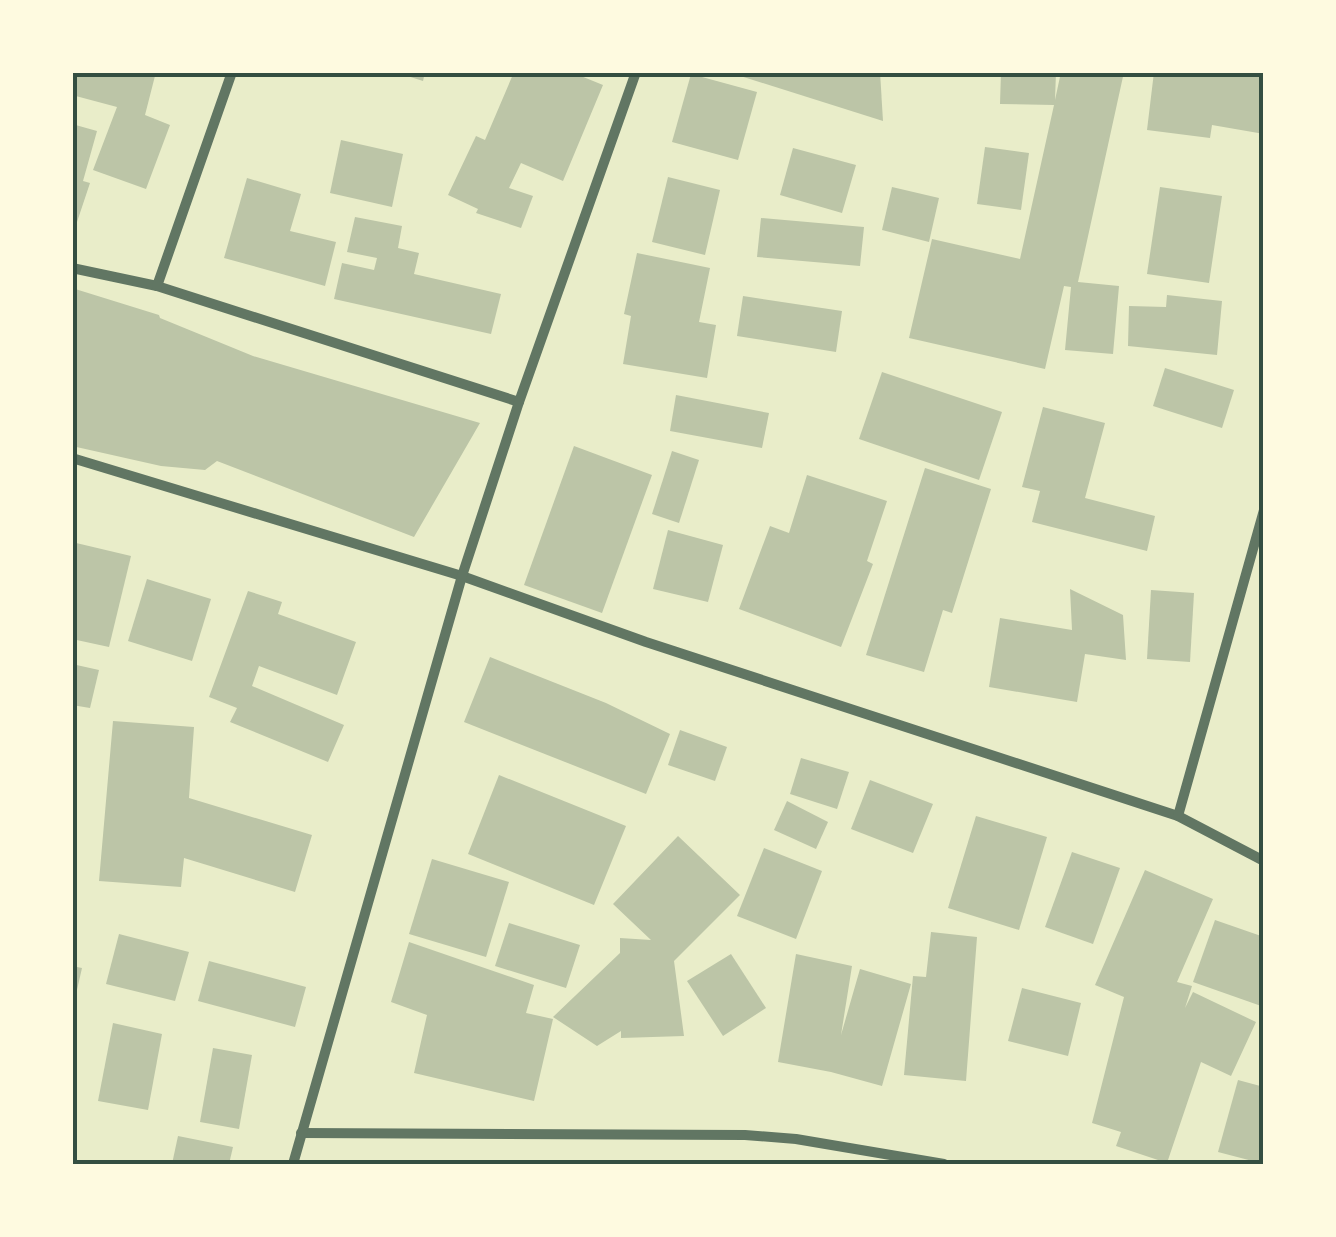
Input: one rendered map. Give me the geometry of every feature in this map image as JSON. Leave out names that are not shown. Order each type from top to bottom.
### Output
[{"type":"street","points":[[157,286],[232,72]]},
{"type":"street","points":[[294,1164],[462,576],[636,72]]},
{"type":"street","points":[[72,268],[157,286],[519,402]]},
{"type":"street","points":[[72,458],[462,576],[646,642],[1178,816],[1264,862]]},
{"type":"street","points":[[1178,816],[1264,510]]},
{"type":"street","points":[[302,1134],[745,1135],[796,1138],[944,1164]]},
{"type":"building","points":[[72,72],[156,72],[145,115],[170,125],[146,189],[93,170],[117,107],[72,95]]},
{"type":"building","points":[[395,72],[425,72],[423,81]]},
{"type":"building","points":[[514,72],[571,72],[603,85],[563,181],[521,163],[509,188],[533,196],[521,228],[476,213],[478,209],[448,195],[476,136],[485,140]]},
{"type":"building","points":[[880,72],[883,121],[731,73]]},
{"type":"building","points":[[1001,72],[1056,72],[1055,100],[1061,72],[1124,72],[1078,282],[1119,286],[1113,354],[1065,350],[1071,287],[1064,286],[1045,369],[909,338],[932,239],[1020,259],[1054,105],[1000,104]]},
{"type":"building","points":[[1154,72],[1264,72],[1264,134],[1212,125],[1210,138],[1147,130]]},
{"type":"building","points":[[691,74],[757,92],[738,160],[672,142]]},
{"type":"building","points":[[72,124],[97,131],[83,181],[90,183],[77,222],[72,221]]},
{"type":"building","points":[[341,140],[403,154],[392,207],[330,193]]},
{"type":"building","points":[[985,147],[1029,153],[1021,210],[977,204]]},
{"type":"building","points":[[793,148],[856,165],[842,213],[780,195]]},
{"type":"building","points":[[668,177],[720,190],[705,255],[652,242]]},
{"type":"building","points":[[247,178],[301,194],[290,231],[336,242],[325,286],[224,258]]},
{"type":"building","points":[[892,187],[939,198],[929,242],[882,230]]},
{"type":"building","points":[[1160,187],[1222,196],[1209,283],[1147,274]]},
{"type":"building","points":[[355,217],[402,226],[398,248],[419,253],[414,274],[501,294],[491,334],[334,299],[342,263],[374,270],[377,258],[347,252]]},
{"type":"building","points":[[761,218],[864,227],[860,266],[757,257]]},
{"type":"building","points":[[637,253],[710,268],[699,322],[716,325],[707,378],[623,364],[631,316],[624,314]]},
{"type":"building","points":[[72,288],[159,315],[253,356],[480,423],[414,537],[217,461],[205,470],[161,466],[72,446]]},
{"type":"building","points":[[1167,295],[1222,301],[1217,355],[1128,346],[1129,306],[1166,307]]},
{"type":"building","points":[[743,296],[842,311],[836,352],[737,336]]},
{"type":"building","points":[[1165,368],[1234,390],[1222,428],[1153,406]]},
{"type":"building","points":[[882,372],[1002,412],[979,480],[859,439]]},
{"type":"building","points":[[676,395],[769,413],[762,448],[670,431]]},
{"type":"building","points":[[1043,407],[1105,423],[1085,498],[1155,516],[1147,551],[1032,522],[1040,491],[1022,487]]},
{"type":"building","points":[[574,446],[652,475],[602,613],[524,585]]},
{"type":"building","points":[[672,451],[699,460],[679,523],[652,514]]},
{"type":"building","points":[[925,468],[991,489],[952,613],[943,610],[924,672],[866,655]]},
{"type":"building","points":[[807,475],[887,501],[867,561],[873,564],[841,647],[739,609],[770,526],[789,533]]},
{"type":"building","points":[[668,530],[723,545],[708,602],[653,589]]},
{"type":"building","points":[[72,542],[131,556],[109,647],[72,639]]},
{"type":"building","points":[[147,579],[211,599],[192,661],[128,641]]},
{"type":"building","points":[[1070,589],[1123,615],[1126,660],[1085,654],[1077,702],[989,687],[1000,618],[1072,630]]},
{"type":"building","points":[[1151,590],[1194,593],[1190,662],[1147,659]]},
{"type":"building","points":[[248,591],[282,602],[278,614],[356,642],[337,695],[259,666],[252,686],[344,725],[328,762],[230,722],[237,708],[209,697]]},
{"type":"building","points":[[490,657],[606,703],[670,734],[646,794],[464,722]]},
{"type":"building","points":[[72,664],[99,670],[90,708],[72,705]]},
{"type":"building","points":[[113,721],[194,727],[189,798],[312,835],[295,892],[184,858],[181,887],[99,881]]},
{"type":"building","points":[[680,730],[727,747],[715,781],[668,765]]},
{"type":"building","points":[[801,758],[849,772],[837,809],[790,794]]},
{"type":"building","points":[[499,775],[626,826],[594,905],[468,854]]},
{"type":"building","points":[[870,780],[933,804],[913,853],[851,829]]},
{"type":"building","points":[[787,801],[828,822],[816,849],[774,830]]},
{"type":"building","points":[[976,816],[1047,837],[1019,930],[948,908]]},
{"type":"building","points":[[678,836],[740,895],[674,961],[684,1036],[621,1038],[621,1031],[597,1046],[553,1017],[620,953],[620,938],[651,940],[613,904]]},
{"type":"building","points":[[764,848],[822,871],[796,939],[737,916]]},
{"type":"building","points":[[1072,852],[1120,868],[1093,944],[1045,927]]},
{"type":"building","points":[[432,859],[509,882],[486,957],[409,934]]},
{"type":"building","points":[[1145,870],[1213,899],[1177,982],[1192,986],[1185,1008],[1193,992],[1256,1022],[1231,1076],[1201,1062],[1167,1163],[1116,1146],[1121,1132],[1092,1123],[1124,997],[1095,985]]},
{"type":"building","points":[[1215,920],[1264,937],[1264,1007],[1193,982]]},
{"type":"building","points":[[509,923],[580,945],[566,988],[495,966]]},
{"type":"building","points":[[931,932],[977,937],[966,1081],[904,1075],[913,976],[926,977]]},
{"type":"building","points":[[119,934],[189,952],[175,1001],[106,984]]},
{"type":"building","points":[[409,942],[534,985],[526,1013],[553,1019],[534,1101],[414,1073],[427,1015],[391,1002]]},
{"type":"building","points":[[731,954],[766,1008],[723,1036],[687,981]]},
{"type":"building","points":[[796,954],[852,966],[841,1035],[860,969],[911,984],[882,1086],[778,1062]]},
{"type":"building","points":[[209,961],[306,987],[295,1027],[198,1001]]},
{"type":"building","points":[[72,966],[82,968],[74,1003],[72,1002]]},
{"type":"building","points":[[1022,988],[1081,1003],[1068,1056],[1008,1041]]},
{"type":"building","points":[[113,1023],[162,1034],[148,1110],[98,1101]]},
{"type":"building","points":[[213,1048],[252,1055],[239,1129],[200,1122]]},
{"type":"building","points":[[1238,1080],[1264,1087],[1264,1164],[1218,1152]]},
{"type":"building","points":[[178,1136],[233,1147],[229,1164],[172,1164]]}]
